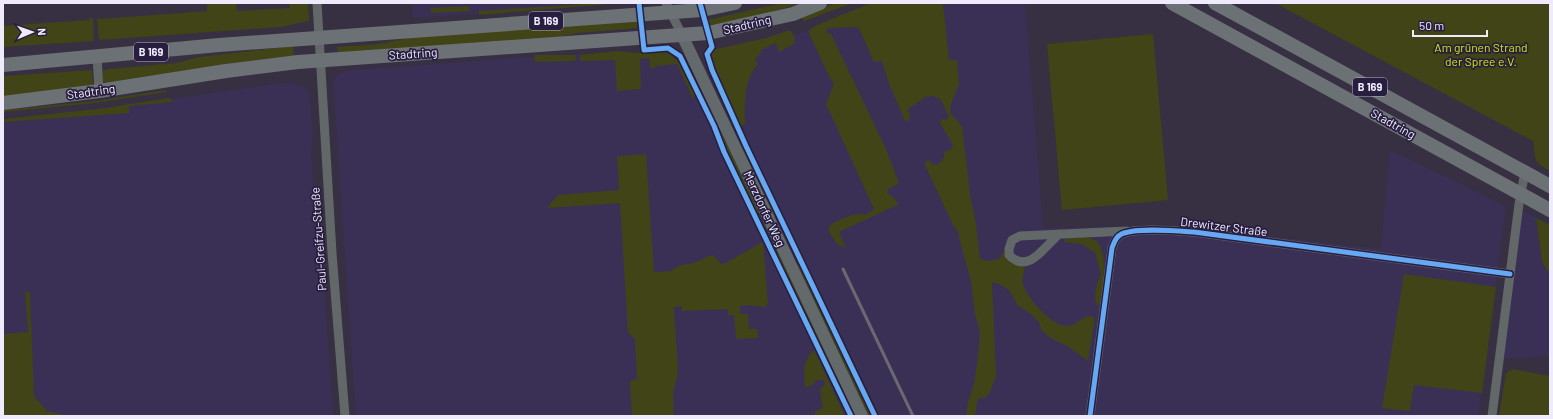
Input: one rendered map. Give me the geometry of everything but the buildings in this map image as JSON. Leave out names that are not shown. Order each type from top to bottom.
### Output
[{"type":"main road","name":"Stadtring","points":[[3,65],[668,7],[702,10],[735,3]]},
{"type":"main road","name":"Stadtring","points":[[3,103],[99,91],[226,71],[298,62],[708,33],[793,14],[820,3]]},
{"type":"main road","name":"Stadtring","points":[[1172,3],[1550,210]]},
{"type":"main road","name":"Stadtring","points":[[1215,3],[1550,186]]},
{"type":"street","name":"Paul-Greifzu-Straße","points":[[317,3],[319,61],[332,253],[345,416]]},
{"type":"street","name":"Merzdorfer Weg","points":[[668,7],[862,416]]},
{"type":"street","points":[[97,56],[99,91]]},
{"type":"street","points":[[1492,416],[1520,194],[1531,175]]},
{"type":"street","points":[[1090,416],[1112,248],[1117,238],[1125,232],[1130,231]]},
{"type":"street","name":"Drewitzer Straße","points":[[1059,234],[1030,262],[1015,262],[1009,255],[1012,240],[1020,236],[1059,234],[1130,231],[1194,232],[1510,274]]},
{"type":"shaded area","points":[[412,3],[611,3],[413,18]]},
{"type":"shaded area","points":[[871,3],[1025,3],[1043,228],[1174,226],[1381,249],[1390,150],[1506,206],[1478,416],[880,416],[748,143],[744,131],[740,95],[757,47],[808,31],[817,25]]},
{"type":"shaded area","points":[[624,52],[641,54],[669,53],[681,68],[694,91],[849,416],[356,416],[333,80],[344,71],[499,59]]},
{"type":"shaded area","points":[[289,82],[305,87],[309,92],[313,134],[311,156],[317,239],[322,258],[333,416],[3,416],[3,119],[98,109]]},
{"type":"shaded area","points":[[1521,211],[1536,218],[1542,261],[1550,274],[1550,356],[1503,359]]},
{"type":"green space","points":[[207,3],[236,3],[237,11],[290,8],[290,3],[308,3],[309,19],[308,21],[281,27],[99,40],[97,18],[207,11]]},
{"type":"green space","points":[[599,3],[624,3],[479,15],[479,11]]},
{"type":"green space","points":[[782,3],[801,3],[755,16],[708,25],[707,20]]},
{"type":"green space","points":[[836,3],[853,3],[804,21],[802,17],[804,15]]},
{"type":"green space","points":[[871,3],[943,3],[949,60],[957,60],[959,84],[951,104],[950,113],[962,126],[980,259],[988,261],[999,259],[1003,252],[1008,260],[1025,268],[1023,281],[1024,287],[1028,294],[1042,312],[1060,325],[1069,326],[1090,316],[1095,318],[1088,361],[1042,331],[1039,322],[1030,313],[1018,306],[1009,290],[992,282],[996,376],[990,392],[985,398],[978,398],[975,416],[966,416],[968,402],[974,384],[980,332],[975,314],[971,281],[959,238],[959,233],[954,227],[924,163],[929,160],[933,165],[939,163],[943,158],[945,151],[951,150],[953,145],[940,123],[942,119],[947,120],[949,117],[941,100],[934,96],[925,97],[907,110],[910,115],[908,121],[905,121],[888,81],[882,61],[874,62],[859,28],[854,27],[828,28],[826,32],[831,34],[886,149],[899,183],[888,189],[887,193],[899,204],[839,232],[846,248],[837,244],[828,230],[831,224],[851,215],[867,214],[874,209],[826,104],[834,84],[808,31],[817,25]]},
{"type":"green space","name":"Am grünen Strand der Spree e.V.","points":[[1275,3],[1550,3],[1550,171],[1540,165],[1536,159],[1533,141]]},
{"type":"green space","points":[[469,6],[469,11],[431,13],[431,8]]},
{"type":"green space","points":[[90,18],[93,18],[94,41],[3,47],[3,26],[89,20]]},
{"type":"green space","points":[[637,20],[638,28],[578,33],[548,39],[338,53],[337,47],[379,44],[418,36]]},
{"type":"green space","points":[[790,30],[795,37],[794,44],[779,52],[776,43],[761,50],[761,53],[755,59],[758,64],[753,70],[747,84],[745,124],[741,127],[713,68],[711,52],[717,49],[766,38]]},
{"type":"green space","points":[[1153,34],[1168,200],[1062,210],[1047,44]]},
{"type":"green space","points":[[293,46],[294,57],[107,83],[102,81],[102,71],[109,69],[177,63],[199,57]]},
{"type":"green space","points":[[618,51],[635,53],[666,52],[671,55],[680,64],[696,92],[693,99],[677,64],[655,66],[655,68],[650,68],[649,58],[640,59],[641,89],[617,91],[615,60],[580,61],[580,55]]},
{"type":"green space","points":[[534,55],[575,55],[576,61],[535,62]]},
{"type":"green space","points":[[92,70],[93,85],[3,98],[3,76]]},
{"type":"green space","points":[[165,90],[166,92],[96,103],[3,112],[3,110],[96,101]]},
{"type":"green space","points":[[169,98],[173,102],[129,106],[129,113],[3,122],[3,119],[98,109]]},
{"type":"green space","points":[[721,132],[759,210],[756,214],[734,169],[719,133]]},
{"type":"green space","points":[[743,146],[777,216],[773,217],[742,150]]},
{"type":"green space","points":[[646,154],[654,272],[672,271],[674,268],[713,255],[722,265],[763,242],[768,304],[764,307],[750,305],[740,306],[740,314],[748,314],[749,329],[757,329],[758,338],[736,339],[734,315],[728,315],[728,309],[682,311],[682,306],[674,307],[678,373],[673,393],[674,416],[632,416],[630,381],[637,379],[635,339],[628,332],[620,203],[547,208],[558,195],[619,190],[617,156]]},
{"type":"green space","points":[[1536,218],[1550,225],[1550,274],[1542,262]]},
{"type":"green space","points":[[1083,237],[1091,238],[1100,245],[1104,261],[1100,303],[1097,306],[1095,298],[1096,290],[1101,274],[1095,253],[1082,244],[1064,242],[1065,239]]},
{"type":"green space","points":[[775,253],[779,254],[837,374],[835,379]]},
{"type":"green space","points":[[800,264],[873,416],[868,416],[797,269],[798,265]]},
{"type":"green space","points":[[1404,274],[1496,287],[1482,393],[1414,385],[1410,411],[1382,408]]},
{"type":"green space","points":[[25,292],[30,292],[34,396],[47,411],[69,416],[3,416],[3,334],[28,332]]},
{"type":"green space","points":[[814,350],[845,416],[815,416],[815,412],[823,408],[820,390],[825,384],[824,380],[816,380],[811,386],[805,387],[804,371],[807,359]]},
{"type":"green space","points":[[1549,356],[1550,416],[1499,416],[1506,373],[1513,369],[1549,376]]},
{"type":"railway","points":[[843,269],[913,416]]},
{"type":"cycle path","points":[[639,3],[644,50],[668,48],[680,56],[714,126],[724,152],[851,416]]},
{"type":"cycle path","points":[[700,3],[712,47],[707,54],[712,70],[746,146],[875,416]]},
{"type":"cycle path","points":[[1090,416],[1112,248],[1120,235],[1144,230],[1194,232],[1510,274]]}]
